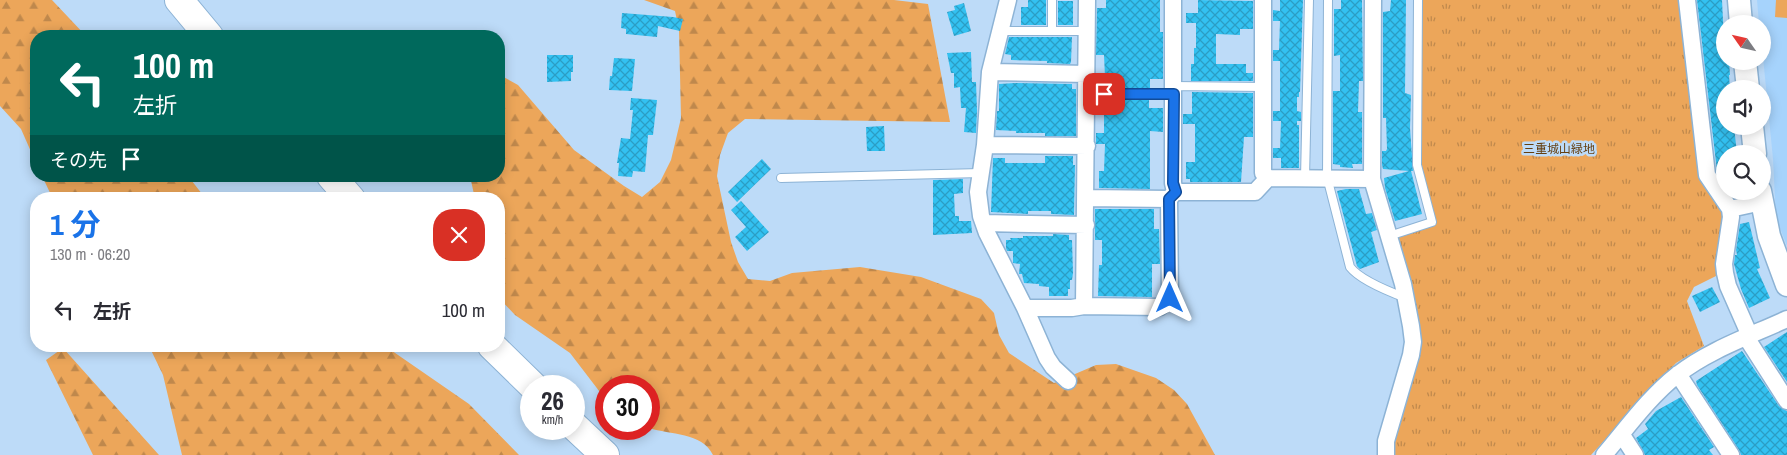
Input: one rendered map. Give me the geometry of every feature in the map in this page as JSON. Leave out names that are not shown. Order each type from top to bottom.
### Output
[{"type":"highway","points":[[179,0],[204,30]]},
{"type":"highway","points":[[336,182],[345,192]]},
{"type":"highway","points":[[498,352],[522,375]]},
{"type":"highway","points":[[585,436],[605,455]]},
{"type":"street","points":[[1008,0],[990,72],[985,144],[978,192],[984,223],[1048,358],[1053,367],[1068,380]]},
{"type":"street","points":[[1084,306],[1087,0]]},
{"type":"street","points":[[1025,308],[1072,308],[1084,306],[1160,307],[1170,298],[1174,90],[1173,0]]},
{"type":"street","points":[[1263,0],[1263,173],[1268,178],[1372,179]]},
{"type":"street","points":[[1373,0],[1372,179],[1390,236],[1406,298],[1413,342],[1386,441],[1386,455]]},
{"type":"street","points":[[1687,0],[1707,175],[1730,209],[1731,217],[1724,264],[1728,286],[1748,337],[1787,401]]},
{"type":"street","points":[[1739,0],[1740,15]]},
{"type":"street","points":[[990,72],[1086,74]]},
{"type":"street","points":[[985,144],[1086,146]]},
{"type":"street","points":[[1086,198],[1255,192],[1268,178]]},
{"type":"street","points":[[1730,209],[1753,200]]},
{"type":"street","points":[[1762,200],[1769,236],[1787,285]]},
{"type":"street","points":[[984,223],[1086,225]]},
{"type":"street","points":[[1604,455],[1655,395],[1678,374],[1708,355],[1787,319]]},
{"type":"street","points":[[1678,374],[1731,455]]},
{"type":"street","points":[[1622,435],[1635,455]]},
{"type":"lane","points":[[1052,0],[1052,31]]},
{"type":"lane","points":[[1305,178],[1309,0]]},
{"type":"lane","points":[[1328,0],[1327,178],[1350,267],[1359,275],[1392,293],[1406,298]]},
{"type":"lane","points":[[1390,236],[1432,222],[1416,165],[1418,0]]},
{"type":"lane","points":[[1000,31],[1087,31]]},
{"type":"lane","points":[[1086,93],[1263,87]]},
{"type":"lane","points":[[781,178],[981,173]]},
{"type":"shaded area","points":[[1757,0],[1787,0],[1787,246],[1776,218],[1771,135],[1771,80],[1765,80],[1764,70],[1771,70],[1771,15],[1758,15]]},
{"type":"green space","points":[[0,0],[52,0],[80,30],[30,30],[30,149],[21,129],[0,106]]},
{"type":"green space","points":[[644,0],[894,0],[928,4],[950,122],[745,119],[728,133],[720,155],[717,176],[731,242],[738,262],[748,279],[770,281],[792,273],[860,267],[921,277],[981,299],[994,313],[999,335],[1009,353],[1054,383],[1096,365],[1116,364],[1156,378],[1174,390],[1187,404],[1215,455],[713,455],[701,442],[693,438],[660,431],[660,375],[595,375],[595,386],[570,353],[515,315],[505,304],[505,192],[473,192],[471,182],[505,182],[505,78],[518,85],[574,150],[642,197],[660,182],[671,160],[681,118],[679,30],[675,11]]},
{"type":"green space","name":"三重城山緑地","points":[[1421,0],[1682,0],[1699,153],[1716,190],[1716,200],[1720,200],[1725,210],[1720,274],[1694,287],[1687,301],[1704,346],[1676,363],[1591,455],[1393,455],[1392,445],[1409,383],[1396,236],[1435,224],[1421,170]]},
{"type":"green space","points":[[1776,0],[1787,0],[1787,18],[1775,17]]},
{"type":"green space","points":[[45,182],[193,182],[201,192],[50,192]]},
{"type":"green space","points":[[57,352],[67,352],[159,455],[93,455],[46,360]]},
{"type":"green space","points":[[152,352],[394,352],[469,404],[519,455],[182,455],[163,375]]},
{"type":"building","points":[[1028,0],[1046,0],[1046,25],[1021,25],[1021,7],[1028,7]]},
{"type":"building","points":[[1106,0],[1160,0],[1160,32],[1163,32],[1163,79],[1150,79],[1150,88],[1102,88],[1101,77],[1105,77],[1104,55],[1096,55],[1097,8],[1106,8]]},
{"type":"building","points":[[1198,0],[1253,1],[1253,29],[1240,29],[1240,35],[1216,34],[1216,64],[1246,64],[1246,73],[1253,73],[1253,81],[1191,81],[1191,64],[1194,64],[1194,48],[1196,48],[1196,23],[1186,23],[1186,13],[1198,13]]},
{"type":"building","points":[[1280,0],[1303,0],[1300,92],[1299,97],[1297,97],[1297,111],[1301,112],[1301,121],[1297,121],[1297,125],[1299,125],[1299,168],[1281,168],[1281,158],[1273,158],[1273,148],[1280,148],[1281,121],[1273,121],[1273,111],[1280,111],[1280,61],[1273,61],[1273,50],[1279,50],[1280,21],[1273,21],[1273,10],[1280,11]]},
{"type":"building","points":[[1341,0],[1362,0],[1363,81],[1359,81],[1358,112],[1362,112],[1362,164],[1352,164],[1353,168],[1340,167],[1340,165],[1333,164],[1333,91],[1340,91],[1340,55],[1334,56],[1334,9],[1341,9]]},
{"type":"building","points":[[1391,0],[1406,0],[1405,93],[1411,95],[1410,128],[1413,171],[1411,171],[1422,214],[1395,221],[1385,188],[1384,178],[1409,171],[1383,169],[1382,165],[1382,151],[1387,149],[1386,118],[1383,118],[1383,12],[1390,11]]},
{"type":"building","points":[[1697,0],[1722,0],[1723,15],[1716,15],[1716,70],[1730,70],[1730,75],[1729,80],[1716,80],[1716,135],[1735,135],[1736,145],[1716,145],[1716,162]]},
{"type":"building","points":[[1058,1],[1073,1],[1073,25],[1058,25]]},
{"type":"building","points":[[964,3],[971,31],[954,36],[947,12],[955,10],[954,6]]},
{"type":"building","points":[[622,13],[683,19],[680,31],[658,26],[657,37],[626,34],[626,29],[621,28]]},
{"type":"building","points":[[1009,37],[1072,37],[1071,62],[1070,64],[1011,60],[1011,55],[1005,54]]},
{"type":"building","points":[[971,52],[972,82],[976,82],[976,133],[964,132],[966,108],[961,108],[960,87],[954,88],[954,73],[951,73],[947,53]]},
{"type":"building","points":[[547,55],[573,55],[571,81],[547,82]]},
{"type":"building","points":[[614,58],[635,59],[632,91],[609,90]]},
{"type":"building","points":[[999,84],[1072,84],[1072,89],[1076,89],[1076,136],[1045,136],[1045,133],[1016,133],[1016,131],[996,130],[997,111],[999,111]]},
{"type":"building","points":[[1192,92],[1253,93],[1253,137],[1244,137],[1241,182],[1190,182],[1190,179],[1186,179],[1186,162],[1195,162],[1195,124],[1183,124],[1183,114],[1192,114]]},
{"type":"building","points":[[631,98],[657,100],[653,135],[648,135],[645,172],[633,171],[632,177],[618,176],[619,163],[617,163],[621,138],[630,139],[633,110],[630,110]]},
{"type":"building","points":[[1102,99],[1149,99],[1149,108],[1163,108],[1163,132],[1150,131],[1150,189],[1099,188],[1099,171],[1104,171],[1105,144],[1096,144],[1096,133],[1104,133]]},
{"type":"building","points":[[884,126],[885,151],[867,151],[866,127]]},
{"type":"building","points":[[1045,156],[1073,156],[1073,165],[1075,165],[1074,215],[1051,214],[1051,211],[1028,211],[1028,214],[991,212],[993,158],[1005,158],[1005,163],[1045,163]]},
{"type":"building","points":[[762,159],[771,169],[737,202],[728,192]]},
{"type":"building","points":[[963,179],[963,193],[954,194],[955,216],[959,216],[959,221],[971,221],[972,233],[933,235],[933,180]]},
{"type":"building","points":[[1359,189],[1366,214],[1372,213],[1377,230],[1371,232],[1379,262],[1360,269],[1357,266],[1337,191]]},
{"type":"building","points":[[741,201],[769,232],[747,251],[735,237],[746,227],[731,210]]},
{"type":"building","points":[[1095,209],[1154,209],[1154,229],[1159,229],[1160,264],[1152,264],[1152,297],[1098,296],[1099,265],[1102,265],[1102,240],[1095,240]]},
{"type":"building","points":[[1749,222],[1760,268],[1757,269],[1770,298],[1749,308],[1734,264],[1735,255],[1737,255],[1740,224]]},
{"type":"building","points":[[1053,234],[1069,235],[1069,240],[1072,240],[1073,273],[1068,296],[1049,296],[1049,287],[1024,283],[1022,274],[1019,274],[1020,264],[1013,263],[1013,251],[1007,251],[1006,248],[1006,240],[1011,240],[1010,238],[1053,236]]},
{"type":"building","points":[[1712,287],[1720,302],[1700,312],[1692,296]]},
{"type":"building","points":[[1787,332],[1787,382],[1764,347]]},
{"type":"building","points":[[1742,351],[1779,406],[1787,411],[1787,455],[1741,455],[1697,385],[1696,381]]},
{"type":"building","points":[[1681,397],[1714,447],[1709,450],[1713,455],[1645,455],[1636,438],[1648,429],[1645,424],[1656,411]]},
{"type":"route","points":[[1104,94],[1174,94],[1173,183],[1176,192],[1169,199],[1170,298]]}]
